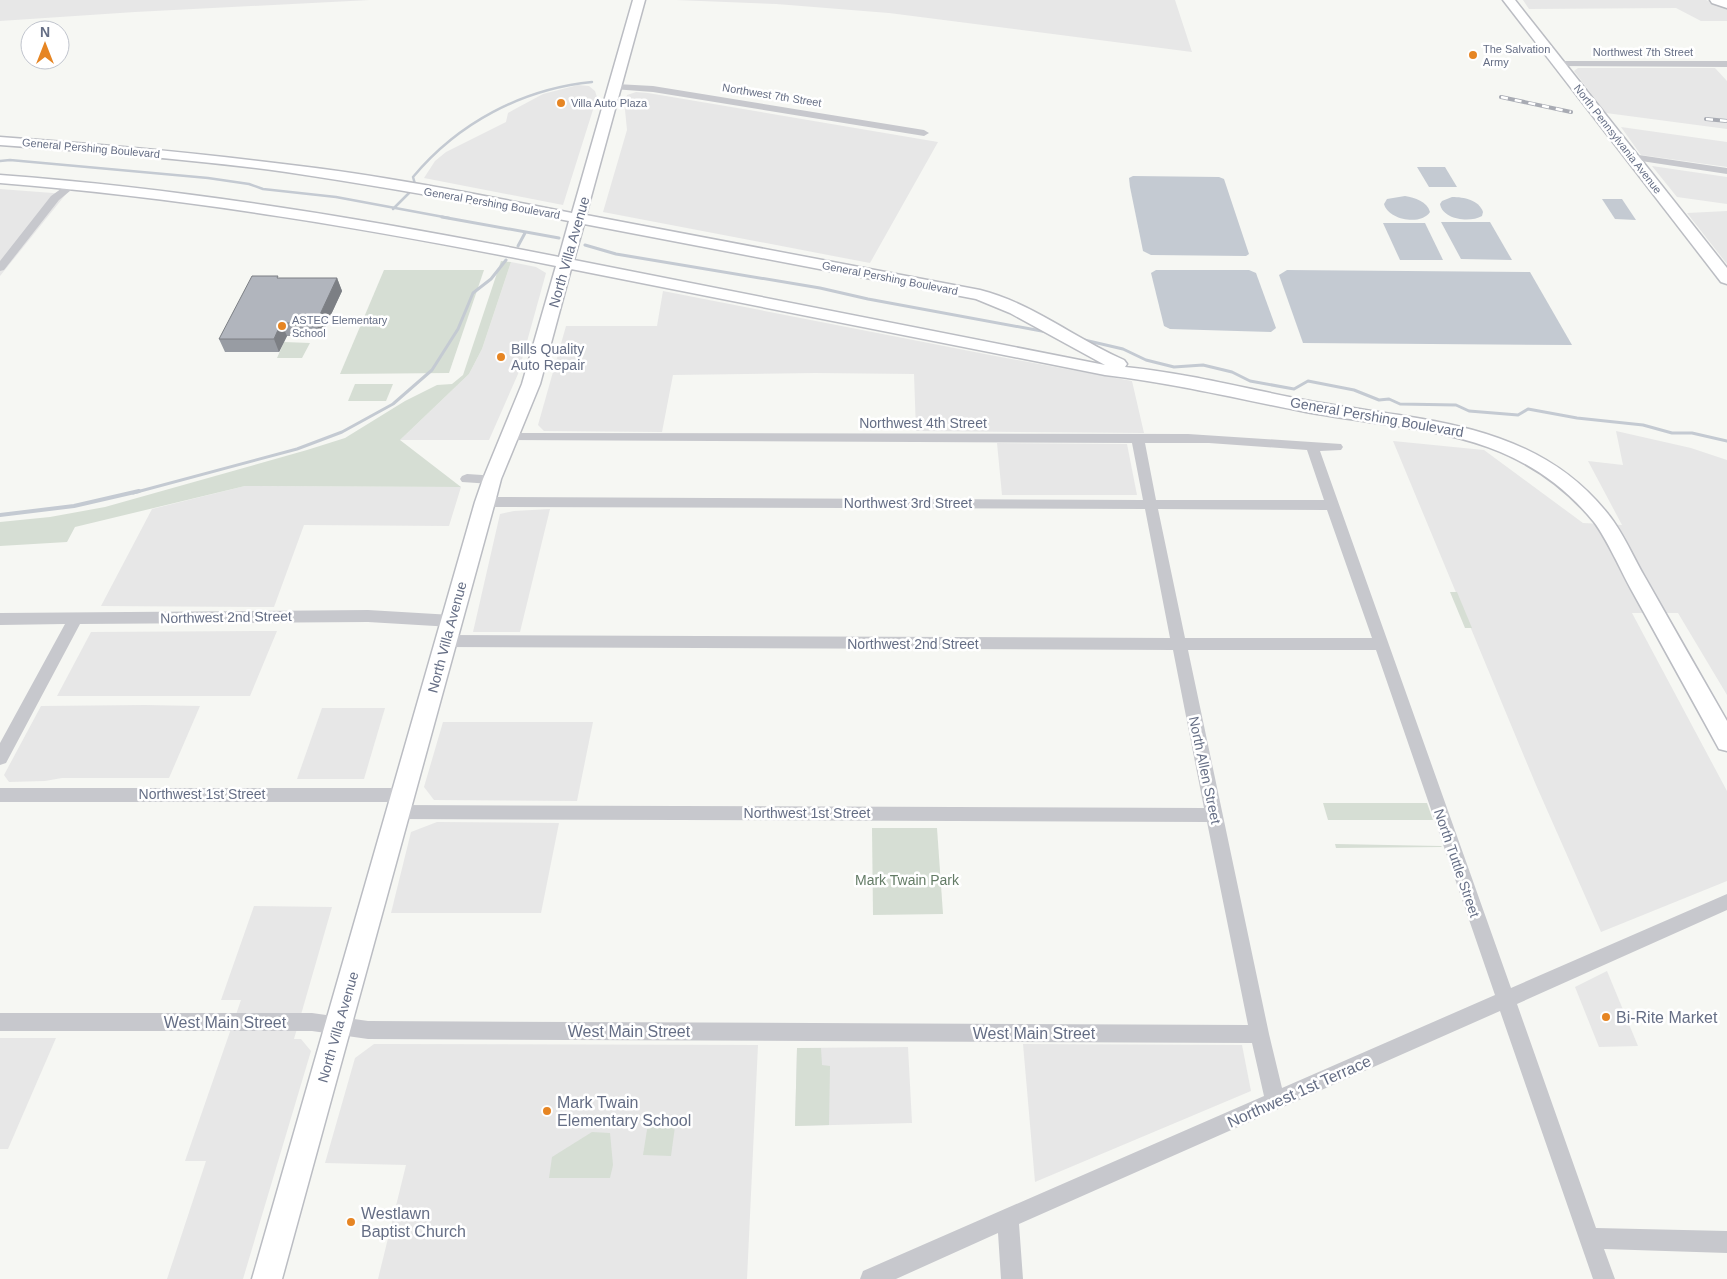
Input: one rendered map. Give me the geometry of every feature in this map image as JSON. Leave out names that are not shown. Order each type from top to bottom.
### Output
[{"type":"main road","name":"North Villa Avenue","points":[[268,1279],[485,502],[492,479],[532,384],[640,0]]},
{"type":"main road","name":"North Pennsylvania Avenue","points":[[1509,0],[1727,279]]},
{"type":"main road","points":[[1717,0],[1727,4]]},
{"type":"main road","name":"General Pershing Boulevard","points":[[0,141],[111,149],[285,168],[472,198],[980,295],[1011,306],[1091,352],[1141,373]]},
{"type":"main road","name":"General Pershing Boulevard","points":[[0,179],[72,184],[244,204],[409,232],[1105,370],[1141,373],[1331,411],[1452,428],[1500,443],[1545,466],[1577,492],[1602,518],[1727,742]]},
{"type":"main road","points":[[1051,359],[1062,358],[1069,354],[1073,342]]},
{"type":"street","name":"Northwest 7th Street","points":[[1560,64],[1727,64]]},
{"type":"street","name":"Northwest 7th Street","points":[[616,87],[653,88],[924,133]]},
{"type":"street","points":[[1632,158],[1727,171]]},
{"type":"street","points":[[0,268],[55,198],[72,184]]},
{"type":"street","name":"Northwest 4th Street","points":[[510,437],[1194,437],[1312,447],[1336,447]]},
{"type":"street","name":"North Allen Street","points":[[1137,438],[1259,1034],[1275,1101]]},
{"type":"street","name":"North Tuttle Street","points":[[1312,447],[1604,1279]]},
{"type":"street","points":[[467,479],[492,479]]},
{"type":"street","name":"Northwest 3rd Street","points":[[485,502],[1332,505]]},
{"type":"street","name":"Northwest 2nd Street","points":[[0,618],[368,616],[449,631],[893,644],[1380,644]]},
{"type":"street","points":[[0,758],[76,618]]},
{"type":"street","name":"Northwest 1st Street","points":[[0,795],[1214,815]]},
{"type":"street","name":"Northwest 1st Terrace","points":[[871,1279],[1727,902]]},
{"type":"street","name":"West Main Street","points":[[0,1022],[312,1022],[378,1030],[1259,1034]]},
{"type":"street","points":[[1008,1218],[1012,1279]]},
{"type":"street","points":[[1590,1238],[1727,1242]]},
{"type":"shaded area","points":[[0,0],[370,0],[0,21]]},
{"type":"shaded area","points":[[676,0],[1175,0],[1192,52],[889,13],[776,4]]},
{"type":"shaded area","points":[[1523,0],[1706,0],[1727,8],[1727,21],[1701,21],[1676,8],[1529,9]]},
{"type":"shaded area","points":[[1578,68],[1715,68],[1727,81],[1727,129],[1606,113],[1574,71]]},
{"type":"shaded area","points":[[578,85],[589,86],[595,91],[597,97],[563,205],[424,178],[435,161],[446,152],[506,122],[508,113],[543,94]]},
{"type":"shaded area","points":[[636,92],[938,142],[870,263],[603,212],[627,130],[625,110],[627,95]]},
{"type":"shaded area","points":[[1621,127],[1727,142],[1727,167],[1641,155]]},
{"type":"shaded area","points":[[1652,166],[1727,177],[1727,204],[1677,197]]},
{"type":"shaded area","points":[[1417,167],[1445,167],[1457,187],[1429,187]]},
{"type":"shaded area","points":[[1133,176],[1219,177],[1224,179],[1249,254],[1246,256],[1151,255],[1143,251],[1130,187],[1129,178]]},
{"type":"shaded area","points":[[0,189],[66,194],[0,276]]},
{"type":"shaded area","points":[[1405,196],[1417,199],[1426,205],[1430,212],[1420,219],[1413,220],[1398,217],[1387,210],[1384,204],[1387,199]]},
{"type":"shaded area","points":[[1452,197],[1475,202],[1483,212],[1482,216],[1471,219],[1458,219],[1446,214],[1440,204],[1442,201]]},
{"type":"shaded area","points":[[1602,199],[1622,199],[1636,220],[1615,219]]},
{"type":"shaded area","points":[[1727,211],[1727,264],[1687,213]]},
{"type":"shaded area","points":[[1441,222],[1490,222],[1512,260],[1461,259]]},
{"type":"shaded area","points":[[1383,223],[1425,223],[1443,260],[1400,260]]},
{"type":"shaded area","name":"Bills Quality Auto Repair","points":[[511,262],[536,267],[546,273],[518,374],[489,440],[400,440],[469,374],[482,349]]},
{"type":"shaded area","points":[[1156,270],[1249,270],[1256,273],[1276,328],[1271,332],[1170,329],[1164,326],[1151,273]]},
{"type":"shaded area","points":[[1287,270],[1530,272],[1572,345],[1303,343],[1279,275]]},
{"type":"shaded area","points":[[663,291],[1132,381],[1144,433],[916,431],[914,374],[815,373],[673,375],[662,432],[544,431],[538,425],[566,326],[657,326]]},
{"type":"shaded area","points":[[1616,431],[1691,448],[1727,460],[1727,695],[1678,613],[1632,613],[1727,791],[1727,881],[1601,932],[1536,785],[1393,441],[1484,450],[1583,523],[1622,525],[1588,461],[1623,465]]},
{"type":"shaded area","points":[[997,443],[1127,444],[1137,495],[1002,495]]},
{"type":"shaded area","points":[[245,486],[461,487],[449,526],[304,525],[274,607],[101,606],[152,509]]},
{"type":"shaded area","points":[[550,509],[520,632],[473,632],[500,514],[514,511]]},
{"type":"shaded area","points":[[277,631],[250,696],[57,696],[91,632]]},
{"type":"shaded area","points":[[41,706],[200,706],[169,778],[62,778],[45,781],[9,782],[4,775]]},
{"type":"shaded area","points":[[322,708],[385,708],[364,779],[297,779]]},
{"type":"shaded area","points":[[443,722],[593,722],[577,801],[434,800],[424,787]]},
{"type":"shaded area","points":[[437,822],[559,823],[541,913],[391,913],[411,832]]},
{"type":"shaded area","points":[[254,906],[332,907],[294,1039],[301,1039],[311,1051],[243,1279],[167,1279],[206,1161],[185,1161],[241,1000],[221,1000]]},
{"type":"shaded area","name":"Bi-Rite Market","points":[[1607,971],[1638,1046],[1599,1047],[1575,987]]},
{"type":"shaded area","points":[[0,1038],[56,1038],[8,1149],[0,1149]]},
{"type":"shaded area","name":"Mark Twain Elementary School","points":[[374,1044],[758,1045],[747,1279],[378,1279],[406,1165],[325,1163],[355,1058]]},
{"type":"shaded area","points":[[1023,1044],[1242,1045],[1251,1091],[1035,1182]]},
{"type":"shaded area","points":[[908,1047],[912,1123],[795,1126],[797,1048]]},
{"type":"green space","points":[[501,261],[511,262],[482,349],[469,374],[400,440],[461,487],[245,486],[75,527],[67,542],[0,546],[0,522],[50,517],[105,507],[307,450],[345,438],[405,401],[437,385],[452,384],[463,375]]},
{"type":"green space","points":[[384,270],[484,270],[449,373],[340,374]]},
{"type":"green space","points":[[284,342],[310,343],[302,358],[277,358]]},
{"type":"green space","points":[[355,384],[393,384],[386,401],[348,401]]},
{"type":"green space","points":[[1450,592],[1457,592],[1472,628],[1465,628]]},
{"type":"green space","points":[[1323,803],[1427,803],[1433,820],[1328,820]]},
{"type":"green space","name":"Mark Twain Park","points":[[872,828],[937,828],[943,914],[873,915]]},
{"type":"green space","points":[[1335,844],[1441,846],[1442,847],[1336,848]]},
{"type":"green space","points":[[797,1048],[821,1048],[822,1065],[830,1066],[829,1125],[795,1126]]},
{"type":"green space","points":[[649,1117],[676,1119],[671,1156],[643,1155]]},
{"type":"green space","points":[[592,1132],[610,1133],[613,1165],[610,1178],[549,1178],[552,1157]]},
{"type":"building","points":[[252,276],[337,278],[316,323],[281,323],[274,339],[219,339]]},
{"type":"waterway","points":[[415,184],[413,177],[450,140],[493,112],[541,92],[592,82]]},
{"type":"waterway","points":[[0,161],[10,160],[208,178],[249,184],[263,189],[336,197],[394,208]]},
{"type":"waterway","points":[[394,208],[409,193]]},
{"type":"waterway","points":[[394,208],[449,218]]},
{"type":"waterway","points":[[442,217],[559,238]]},
{"type":"waterway","points":[[518,246],[525,233]]},
{"type":"waterway","points":[[585,245],[616,254],[820,288],[868,299],[1047,332]]},
{"type":"waterway","points":[[133,493],[297,449],[342,432],[393,404],[432,370],[458,329],[473,293],[491,279],[506,260]]},
{"type":"waterway","points":[[1080,339],[1123,349],[1146,360],[1174,367],[1203,365],[1232,372],[1250,381],[1294,389],[1308,381],[1354,390],[1379,400],[1389,399],[1400,404],[1456,405],[1469,411],[1518,415],[1528,409],[1577,418],[1643,425],[1672,433],[1692,433],[1727,441]]},
{"type":"waterway","points":[[0,515],[74,506],[139,491]]},
{"type":"railway","points":[[1501,97],[1571,112]]},
{"type":"railway","points":[[1706,119],[1727,121]]},
{"type":"place","name":"The Salvation Army","points":[[1473,55]]},
{"type":"place","name":"Villa Auto Plaza","points":[[561,103]]},
{"type":"place","name":"ASTEC Elementary School","points":[[282,326]]},
{"type":"place","name":"Bills Quality Auto Repair","points":[[501,357]]},
{"type":"place","name":"Bi-Rite Market","points":[[1606,1017]]},
{"type":"place","name":"Mark Twain Elementary School","points":[[547,1111]]},
{"type":"place","name":"Westlawn Baptist Church","points":[[351,1222]]}]
